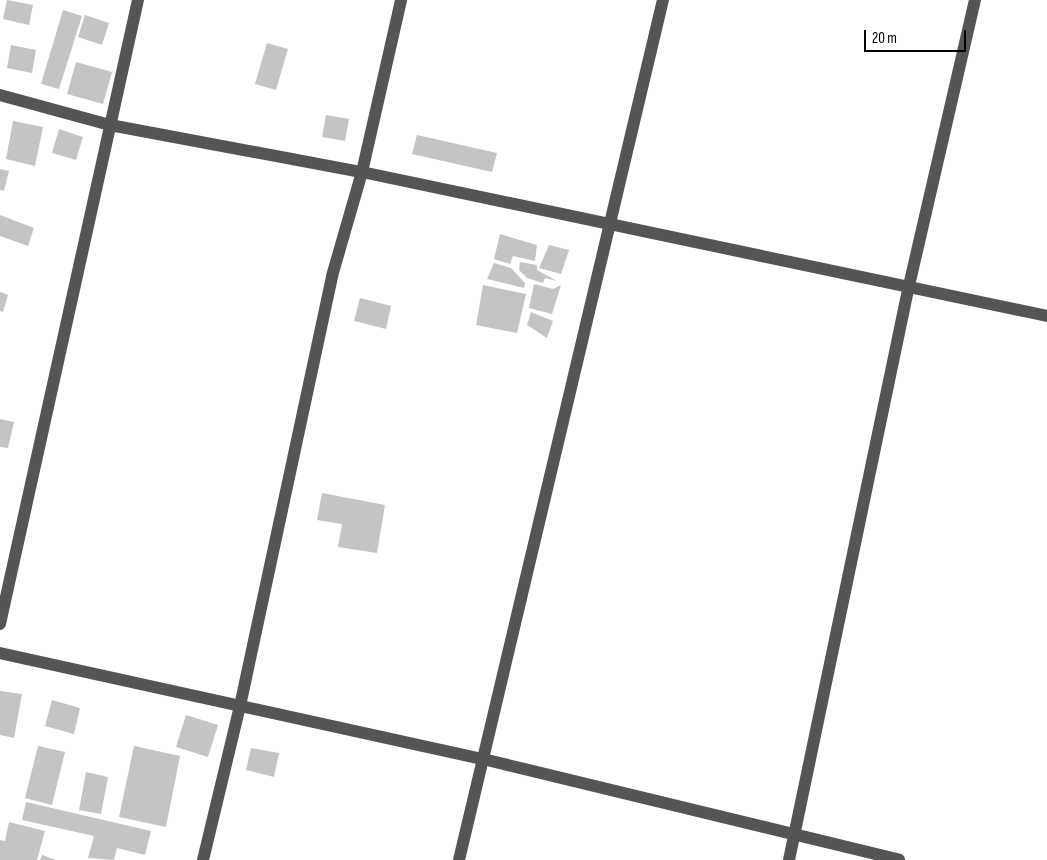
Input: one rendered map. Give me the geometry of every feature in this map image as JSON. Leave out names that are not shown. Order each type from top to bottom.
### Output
[{"type":"street","points":[[0,624],[138,0]]},
{"type":"street","points":[[202,860],[240,706],[332,276],[362,172],[401,0]]},
{"type":"street","points":[[459,860],[663,0]]},
{"type":"street","points":[[789,860],[908,290],[975,0]]},
{"type":"street","points":[[0,95],[110,125],[362,172],[908,290],[1047,316]]},
{"type":"street","points":[[0,653],[483,758],[794,832],[898,860]]},
{"type":"building","points":[[7,0],[33,5],[29,25],[3,19]]},
{"type":"building","points":[[63,10],[82,16],[59,89],[41,84]]},
{"type":"building","points":[[85,15],[109,23],[102,45],[78,37]]},
{"type":"building","points":[[267,43],[288,49],[276,90],[255,84]]},
{"type":"building","points":[[11,45],[36,50],[32,73],[7,68]]},
{"type":"building","points":[[76,62],[112,72],[103,104],[67,94]]},
{"type":"building","points":[[326,115],[349,119],[345,141],[322,137]]},
{"type":"building","points":[[13,121],[43,127],[35,166],[6,159]]},
{"type":"building","points":[[59,129],[83,137],[76,160],[52,153]]},
{"type":"building","points":[[417,135],[497,153],[492,172],[412,154]]},
{"type":"building","points":[[0,169],[9,171],[4,191],[0,190]]},
{"type":"building","points":[[0,215],[34,228],[28,246],[0,236]]},
{"type":"building","points":[[500,234],[537,245],[535,261],[513,256],[510,264],[494,259]]},
{"type":"building","points":[[549,245],[569,250],[561,274],[539,268]]},
{"type":"building","points":[[520,262],[537,265],[537,270],[557,281],[545,278],[543,283],[527,278],[519,270]]},
{"type":"building","points":[[494,263],[511,268],[525,283],[524,288],[487,279]]},
{"type":"building","points":[[534,284],[553,289],[561,285],[552,314],[529,308]]},
{"type":"building","points":[[483,285],[526,294],[517,333],[476,325]]},
{"type":"building","points":[[0,292],[8,295],[3,312],[0,311]]},
{"type":"building","points":[[360,298],[391,306],[386,329],[354,321]]},
{"type":"building","points":[[531,312],[553,321],[547,338],[527,325]]},
{"type":"building","points":[[0,419],[14,422],[8,448],[0,447]]},
{"type":"building","points":[[322,493],[385,505],[377,553],[338,547],[342,524],[317,520]]},
{"type":"building","points":[[0,691],[22,694],[14,738],[0,735]]},
{"type":"building","points":[[52,700],[80,708],[74,734],[45,726]]},
{"type":"building","points":[[186,715],[218,725],[208,757],[176,747]]},
{"type":"building","points":[[38,746],[65,752],[52,805],[25,798]]},
{"type":"building","points":[[134,746],[180,756],[166,827],[119,817]]},
{"type":"building","points":[[251,748],[279,753],[274,777],[246,770]]},
{"type":"building","points":[[86,772],[108,777],[101,814],[79,810]]},
{"type":"building","points":[[26,802],[151,831],[145,855],[117,848],[114,860],[88,858],[94,836],[22,820]]},
{"type":"building","points":[[9,822],[45,831],[37,860],[0,860],[0,840],[5,841]]},
{"type":"building","points":[[42,855],[56,860],[40,860]]}]
